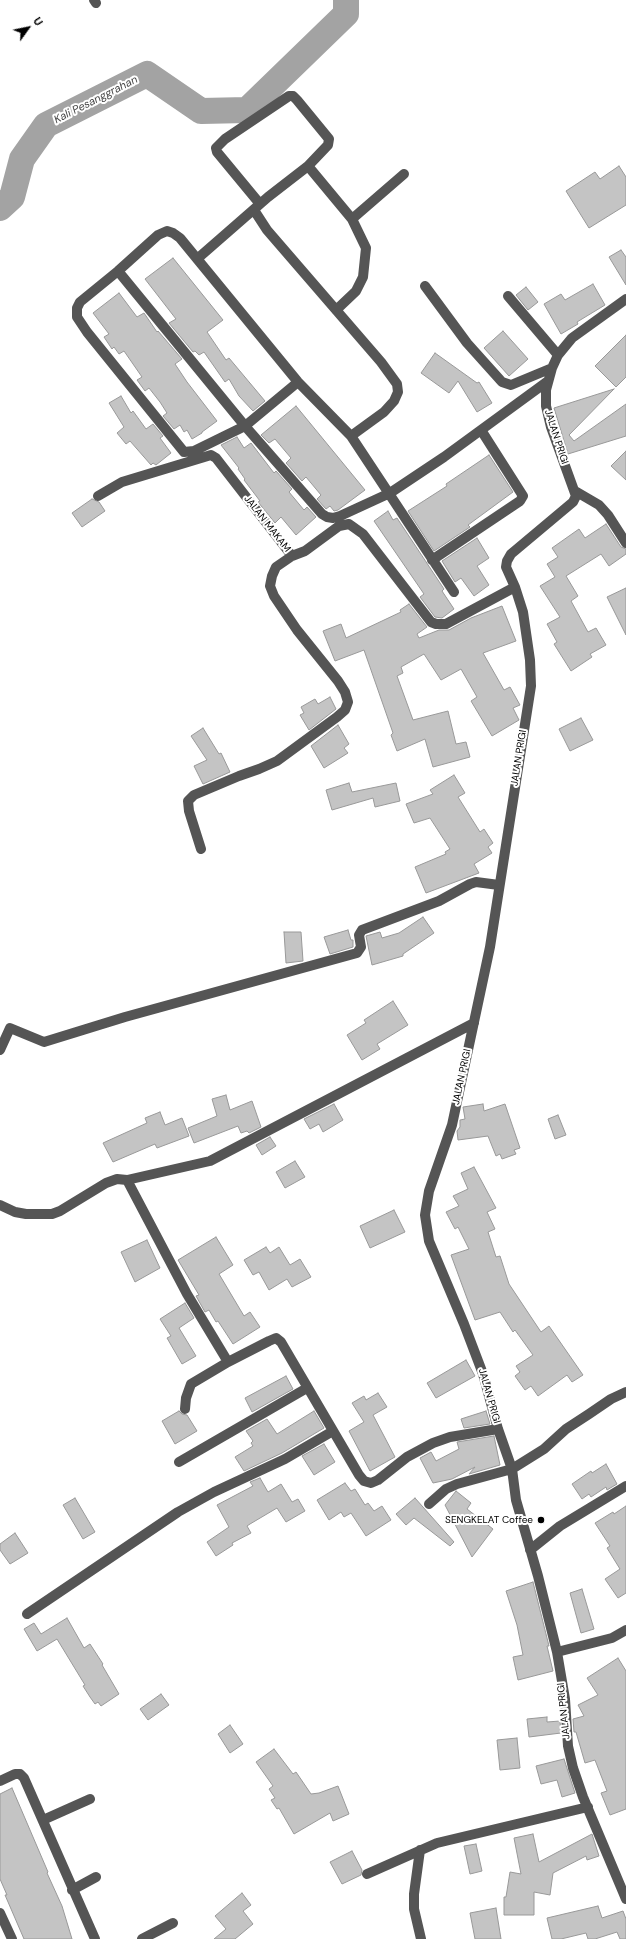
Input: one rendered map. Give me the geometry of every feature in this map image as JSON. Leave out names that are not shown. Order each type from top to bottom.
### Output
[{"type":"street","points":[[197,259],[257,207],[308,166],[328,145],[329,139],[293,96],[289,96],[225,139],[216,148],[217,152],[257,207],[267,230],[381,362],[397,384],[398,392],[394,401],[384,412],[351,436]]},
{"type":"street","points":[[308,166],[352,218],[366,248],[363,277],[356,291],[336,310]]},
{"type":"street","points":[[352,218],[404,174]]},
{"type":"street","points":[[298,382],[245,426],[188,453],[180,448],[87,332],[77,317],[77,308],[80,302],[118,272],[158,235],[167,231],[180,238],[298,382],[351,436],[454,592]]},
{"type":"street","points":[[118,272],[245,426],[322,514],[327,517],[333,518],[340,516],[390,493],[481,430],[548,381]]},
{"type":"street","points":[[425,286],[467,343],[502,382],[511,385],[552,368]]},
{"type":"street","points":[[508,296],[558,355]]},
{"type":"street","name":"JALAN PRIGI","points":[[626,299],[572,338],[558,355],[552,368],[548,381],[546,406],[551,427],[576,496],[573,502],[511,554],[506,567],[515,587],[523,612],[528,636],[531,686],[490,947],[452,1125],[433,1178],[425,1216],[429,1241],[464,1324],[483,1374],[498,1429],[512,1468],[516,1500],[557,1652],[565,1699],[568,1746],[573,1768],[626,1899]]},
{"type":"street","points":[[432,560],[520,500],[523,496],[481,430]]},
{"type":"street","name":"JALAN MAKAM","points":[[98,496],[122,482],[211,455],[216,458],[292,556],[310,548],[339,526],[349,524],[363,534],[432,622],[440,625],[515,587]]},
{"type":"street","points":[[575,491],[599,504],[626,543]]},
{"type":"street","points":[[201,848],[189,811],[188,801],[194,795],[239,776],[259,770],[277,761],[337,717],[345,710],[348,702],[345,692],[338,681],[293,625],[274,596],[270,586],[276,567],[292,556]]},
{"type":"street","points":[[0,1050],[10,1028],[44,1042],[125,1017],[357,953],[361,947],[359,935],[362,930],[439,900],[476,882],[499,885]]},
{"type":"street","points":[[0,1205],[15,1212],[26,1214],[52,1214],[60,1211],[106,1183],[117,1179],[127,1180],[210,1161],[474,1023]]},
{"type":"street","points":[[127,1180],[188,1294],[228,1362]]},
{"type":"street","points":[[185,1409],[186,1398],[191,1384],[252,1349],[276,1338],[281,1342],[307,1388],[364,1481],[371,1483],[378,1480],[406,1457],[433,1442],[450,1437],[498,1429]]},
{"type":"street","points":[[179,1462],[307,1388]]},
{"type":"street","points":[[429,1504],[446,1489],[457,1484],[512,1468],[544,1449],[566,1429],[626,1392]]},
{"type":"street","points":[[27,1614],[178,1512],[214,1492],[285,1459],[333,1431]]},
{"type":"street","points":[[530,1550],[560,1526],[626,1486]]},
{"type":"street","points":[[557,1652],[612,1638],[626,1630]]},
{"type":"street","points":[[0,1781],[15,1774],[20,1774],[24,1778],[72,1890],[95,1939]]},
{"type":"street","points":[[43,1820],[90,1798]]},
{"type":"street","points":[[367,1874],[437,1843],[588,1807]]},
{"type":"street","points":[[420,1850],[414,1894],[414,1909],[421,1939]]},
{"type":"street","points":[[72,1890],[96,1877]]},
{"type":"street","points":[[0,1913],[12,1939]]},
{"type":"street","points":[[142,1939],[174,1923]]},
{"type":"building","points":[[619,166],[626,177],[626,205],[589,228],[566,191],[595,172],[600,179]]},
{"type":"building","points":[[621,250],[626,257],[626,285],[609,257]]},
{"type":"building","points":[[173,258],[223,320],[207,332],[226,360],[229,358],[265,401],[253,411],[239,396],[229,379],[225,382],[204,352],[199,355],[195,351],[193,352],[169,323],[176,319],[145,279]]},
{"type":"building","points":[[593,284],[605,305],[577,322],[578,324],[561,334],[544,304],[561,294],[565,300]]},
{"type":"building","points":[[526,287],[538,302],[528,310],[516,295]]},
{"type":"building","points":[[119,293],[137,317],[144,313],[157,332],[158,331],[182,359],[175,364],[217,421],[192,439],[187,430],[184,432],[180,425],[174,429],[163,416],[167,413],[160,402],[149,388],[145,391],[137,380],[142,377],[124,351],[119,354],[114,347],[112,349],[104,337],[109,334],[93,313]]},
{"type":"building","points":[[503,331],[528,359],[509,376],[484,348]]},
{"type":"building","points":[[626,335],[626,377],[616,387],[595,366]]},
{"type":"building","points":[[435,353],[477,383],[479,382],[492,403],[477,412],[458,381],[449,393],[421,373]]},
{"type":"building","points":[[614,389],[569,435],[574,441],[626,404],[626,436],[568,454],[554,408]]},
{"type":"building","points":[[121,396],[131,413],[133,411],[146,429],[153,424],[163,436],[160,438],[171,453],[156,465],[153,463],[151,465],[130,441],[126,444],[117,433],[124,427],[109,403]]},
{"type":"building","points":[[296,406],[365,490],[338,510],[334,511],[330,506],[326,509],[317,499],[321,495],[306,477],[302,481],[286,463],[291,458],[275,439],[269,443],[261,435]]},
{"type":"building","points":[[237,437],[244,448],[251,443],[274,473],[276,471],[292,489],[289,492],[304,510],[307,507],[316,517],[296,535],[281,517],[275,523],[258,502],[260,501],[244,480],[245,479],[238,469],[239,468],[221,445]]},
{"type":"building","points":[[626,451],[626,480],[611,466]]},
{"type":"building","points":[[489,455],[513,492],[468,525],[470,527],[434,551],[408,511],[447,486],[446,484]]},
{"type":"building","points":[[92,499],[99,502],[105,511],[82,527],[72,513]]},
{"type":"building","points":[[388,511],[393,520],[397,518],[444,589],[442,591],[454,609],[442,618],[435,617],[420,597],[424,594],[374,521]]},
{"type":"building","points":[[606,524],[621,547],[626,549],[626,554],[609,566],[601,554],[566,576],[578,596],[571,601],[588,632],[596,628],[606,645],[590,654],[592,657],[571,671],[554,644],[557,642],[547,624],[560,617],[540,586],[555,577],[547,564],[558,557],[552,548],[579,529],[585,538]]},
{"type":"building","points":[[477,538],[489,558],[477,566],[489,585],[474,596],[461,578],[455,582],[442,561]]},
{"type":"building","points":[[626,588],[626,635],[607,597]]},
{"type":"building","points":[[409,604],[427,627],[417,634],[419,638],[439,630],[449,630],[471,618],[502,606],[516,641],[483,653],[504,690],[510,687],[520,705],[513,708],[519,720],[492,736],[471,701],[477,697],[461,669],[441,680],[424,654],[401,667],[403,673],[397,676],[413,720],[448,711],[456,744],[466,742],[470,757],[433,767],[425,739],[397,751],[391,735],[393,733],[364,650],[335,661],[323,631],[341,624],[346,638],[401,612],[400,610]]},
{"type":"building","points":[[330,697],[336,709],[309,730],[300,715],[304,713],[301,707],[315,699],[318,704]]},
{"type":"building","points":[[581,718],[593,740],[570,751],[559,729]]},
{"type":"building","points":[[338,725],[349,744],[344,748],[348,753],[324,768],[311,746]]},
{"type":"building","points":[[203,728],[219,754],[221,753],[230,772],[203,784],[194,766],[207,760],[191,736]]},
{"type":"building","points":[[454,775],[465,793],[458,797],[480,832],[484,829],[493,843],[488,847],[492,853],[474,864],[479,873],[426,893],[415,867],[446,854],[445,852],[450,849],[430,818],[414,823],[406,804],[433,794],[430,790]]},
{"type":"building","points":[[349,783],[352,792],[396,783],[400,801],[375,807],[373,798],[332,810],[326,790]]},
{"type":"building","points":[[423,917],[434,933],[403,954],[403,956],[372,965],[366,936],[380,932],[382,938],[399,933]]},
{"type":"building","points":[[348,930],[351,940],[353,940],[353,947],[330,954],[324,937]]},
{"type":"building","points":[[284,932],[301,932],[303,961],[286,963]]},
{"type":"building","points":[[393,1001],[408,1025],[377,1044],[380,1049],[362,1060],[347,1035],[366,1023],[364,1020]]},
{"type":"building","points":[[226,1095],[230,1110],[252,1101],[261,1127],[249,1133],[247,1131],[241,1133],[238,1126],[194,1143],[188,1128],[217,1116],[212,1099]]},
{"type":"building","points":[[334,1104],[343,1120],[323,1132],[319,1124],[310,1129],[304,1119]]},
{"type":"building","points":[[483,1104],[484,1111],[505,1104],[520,1148],[514,1150],[516,1154],[502,1159],[500,1154],[496,1156],[488,1136],[458,1140],[457,1131],[460,1127],[460,1120],[465,1119],[463,1107]]},
{"type":"building","points":[[160,1112],[165,1125],[182,1118],[189,1136],[157,1148],[155,1144],[113,1162],[103,1143],[147,1123],[145,1118]]},
{"type":"building","points":[[558,1115],[566,1135],[555,1139],[548,1119]]},
{"type":"building","points":[[270,1137],[276,1146],[262,1155],[256,1145]]},
{"type":"building","points":[[295,1161],[305,1177],[285,1188],[276,1172]]},
{"type":"building","points":[[474,1167],[496,1208],[487,1212],[495,1229],[488,1232],[496,1257],[500,1256],[509,1284],[541,1332],[549,1326],[583,1375],[572,1382],[567,1375],[538,1396],[531,1386],[525,1390],[515,1376],[520,1372],[516,1366],[533,1355],[515,1330],[513,1332],[500,1312],[475,1320],[451,1255],[469,1249],[458,1227],[455,1229],[446,1212],[459,1206],[453,1196],[468,1189],[461,1173]]},
{"type":"building","points":[[394,1210],[405,1232],[370,1248],[360,1226]]},
{"type":"building","points":[[216,1237],[233,1265],[219,1274],[244,1316],[250,1312],[260,1327],[233,1344],[218,1321],[216,1322],[209,1310],[205,1312],[196,1296],[199,1295],[178,1260]]},
{"type":"building","points":[[147,1240],[160,1268],[135,1282],[121,1252]]},
{"type":"building","points":[[266,1247],[270,1253],[279,1247],[290,1265],[300,1259],[311,1277],[292,1287],[287,1279],[269,1290],[259,1272],[253,1275],[244,1260]]},
{"type":"building","points":[[185,1303],[194,1318],[179,1328],[196,1356],[182,1364],[167,1338],[171,1336],[160,1319]]},
{"type":"building","points":[[466,1360],[475,1376],[436,1398],[427,1383]]},
{"type":"building","points":[[286,1376],[293,1389],[252,1412],[245,1398]]},
{"type":"building","points":[[378,1393],[387,1407],[373,1415],[395,1457],[370,1471],[349,1431],[364,1422],[352,1403],[364,1396],[366,1400]]},
{"type":"building","points":[[179,1411],[182,1414],[187,1415],[197,1431],[175,1444],[162,1421]]},
{"type":"building","points":[[314,1411],[324,1428],[282,1453],[244,1471],[235,1457],[253,1446],[251,1443],[253,1441],[246,1431],[267,1419],[277,1434]]},
{"type":"building","points":[[486,1411],[490,1424],[464,1428],[461,1419]]},
{"type":"building","points":[[494,1436],[500,1465],[469,1474],[475,1467],[452,1479],[433,1483],[420,1458],[431,1452],[436,1461],[459,1449],[457,1442]]},
{"type":"building","points":[[324,1444],[335,1462],[314,1475],[302,1456]]},
{"type":"building","points":[[606,1464],[617,1484],[607,1490],[606,1487],[591,1497],[589,1494],[582,1499],[572,1484],[591,1471],[592,1473]]},
{"type":"building","points":[[260,1478],[268,1492],[281,1484],[292,1502],[298,1499],[305,1511],[286,1522],[277,1508],[247,1526],[251,1533],[232,1543],[233,1545],[216,1556],[207,1542],[229,1527],[217,1505],[253,1486],[250,1482]]},
{"type":"building","points":[[345,1483],[351,1491],[355,1489],[365,1505],[368,1503],[374,1511],[382,1506],[391,1520],[366,1536],[351,1513],[344,1517],[341,1512],[329,1520],[317,1500]]},
{"type":"building","points":[[456,1491],[471,1503],[467,1509],[493,1529],[472,1557],[445,1505]]},
{"type":"building","points":[[75,1498],[95,1532],[83,1539],[63,1505]]},
{"type":"building","points":[[415,1498],[454,1542],[450,1546],[414,1518],[406,1525],[396,1514]]},
{"type":"building","points":[[626,1506],[626,1593],[618,1598],[605,1579],[620,1569],[607,1548],[610,1546],[595,1523],[613,1512],[614,1514]]},
{"type":"building","points":[[15,1533],[28,1553],[10,1564],[0,1550],[0,1544]]},
{"type":"building","points":[[533,1582],[549,1646],[547,1646],[553,1671],[518,1680],[513,1657],[523,1655],[517,1625],[506,1591]]},
{"type":"building","points":[[582,1589],[594,1629],[581,1633],[570,1593]]},
{"type":"building","points":[[67,1618],[84,1648],[90,1644],[103,1664],[102,1665],[119,1694],[101,1706],[98,1702],[95,1704],[90,1697],[83,1686],[85,1685],[57,1639],[37,1651],[24,1629],[34,1623],[41,1634]]},
{"type":"building","points":[[618,1658],[626,1671],[626,1809],[610,1815],[601,1793],[607,1791],[595,1760],[585,1763],[576,1732],[574,1732],[573,1719],[584,1716],[578,1705],[598,1695],[587,1678]]},
{"type":"building","points":[[161,1694],[169,1705],[148,1720],[140,1709]]},
{"type":"building","points":[[547,1717],[547,1722],[560,1721],[561,1733],[529,1737],[527,1719]]},
{"type":"building","points":[[230,1725],[243,1744],[230,1753],[218,1734]]},
{"type":"building","points":[[517,1738],[520,1768],[500,1770],[497,1740]]},
{"type":"building","points":[[274,1749],[293,1774],[296,1772],[311,1794],[319,1793],[338,1786],[349,1814],[333,1821],[330,1813],[294,1834],[279,1808],[277,1809],[271,1800],[275,1798],[269,1789],[273,1786],[256,1762]]},
{"type":"building","points":[[564,1759],[575,1793],[562,1797],[557,1780],[541,1784],[536,1766]]},
{"type":"building","points":[[12,1788],[62,1906],[72,1939],[24,1939],[5,1895],[7,1895],[0,1879],[0,1794]]},
{"type":"building","points":[[533,1834],[539,1862],[592,1834],[599,1856],[587,1860],[586,1856],[553,1873],[550,1895],[534,1892],[534,1915],[504,1915],[504,1897],[506,1897],[510,1872],[521,1874],[514,1838]]},
{"type":"building","points":[[476,1844],[482,1871],[470,1874],[464,1846]]},
{"type":"building","points":[[352,1851],[362,1870],[361,1875],[342,1884],[330,1862]]},
{"type":"building","points":[[242,1893],[251,1905],[243,1911],[253,1924],[235,1939],[214,1939],[226,1929],[215,1916]]},
{"type":"building","points":[[598,1906],[602,1918],[623,1911],[626,1919],[626,1939],[620,1939],[617,1932],[595,1939],[588,1939],[586,1933],[561,1939],[552,1939],[547,1918]]},
{"type":"building","points":[[496,1908],[501,1939],[475,1939],[470,1913]]},
{"type":"waterway","name":"Kali Pesanggrahan","points":[[0,208],[12,197],[22,159],[46,125],[147,74],[201,111],[247,110],[346,14],[346,0]]},
{"type":"place","name":"SENGKELAT Coffee","points":[[541,1520]]}]
